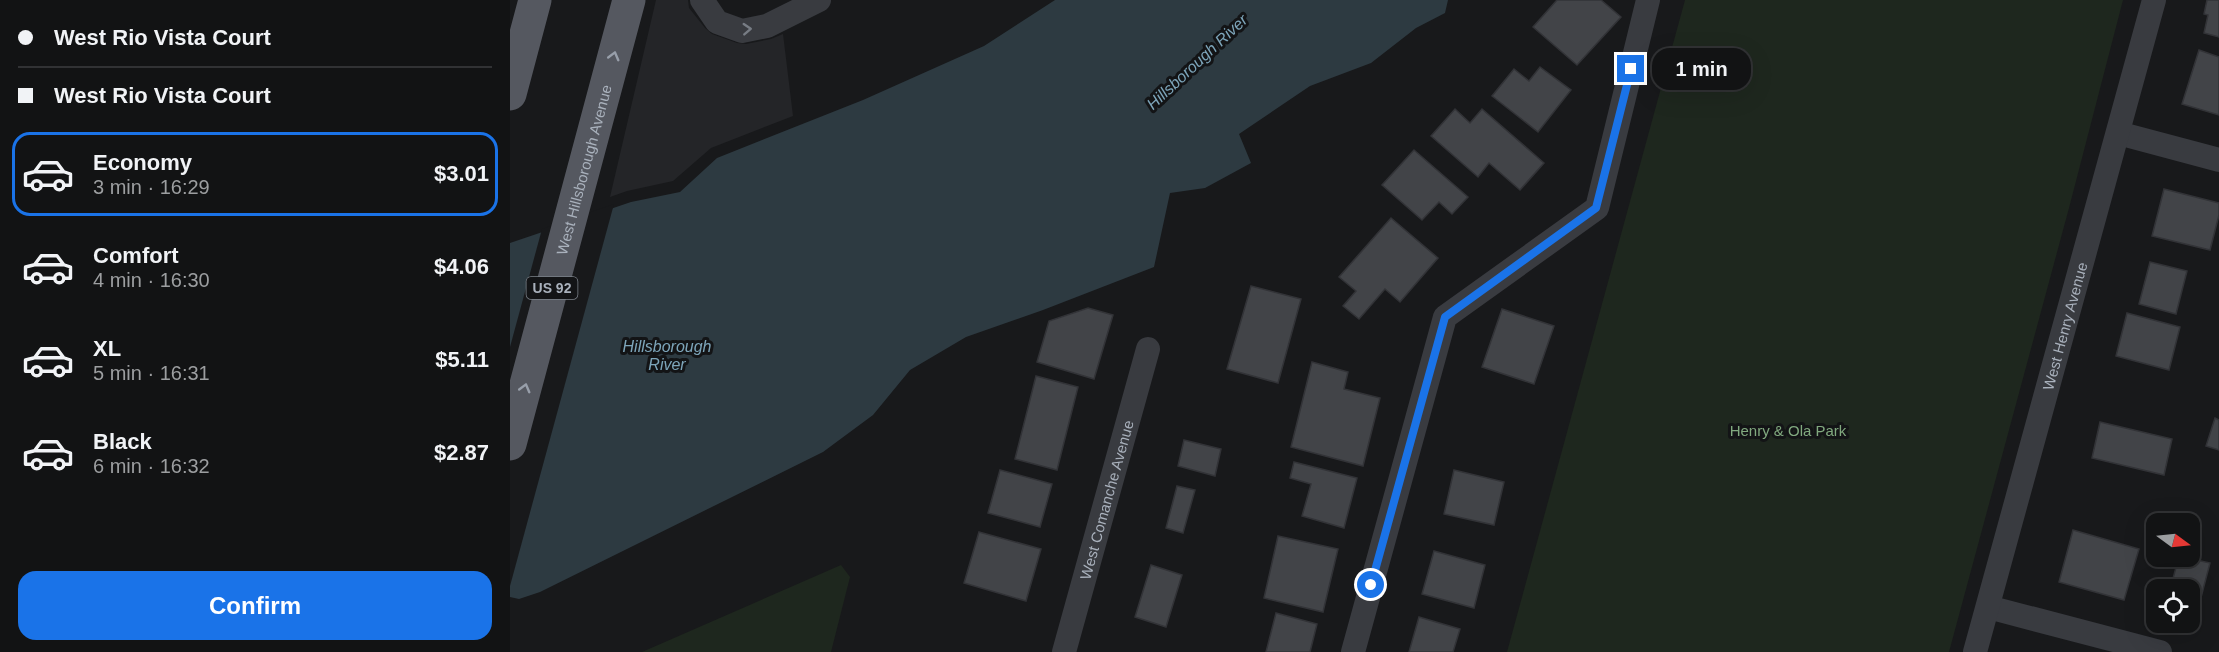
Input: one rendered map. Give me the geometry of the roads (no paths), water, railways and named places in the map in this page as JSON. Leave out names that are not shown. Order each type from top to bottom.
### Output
[{"type":"main road","points":[[510,94],[535,0]]},
{"type":"main road","name":"West Hillsborough Avenue","points":[[510,444],[629,0]]},
{"type":"street","points":[[702,0],[717,22],[742,31],[767,26],[819,0]]},
{"type":"street","points":[[1353,652],[1445,317],[1596,208],[1648,0]]},
{"type":"street","name":"West Henry Avenue","points":[[1975,652],[2154,0]]},
{"type":"street","points":[[2118,133],[2219,160]]},
{"type":"street","name":"West Comanche Avenue","points":[[1064,652],[1148,349]]},
{"type":"street","points":[[1988,607],[2160,652]]},
{"type":"water","name":"Hillsborough River","points":[[1055,0],[1448,0],[1445,13],[1416,28],[1371,63],[1310,86],[1239,134],[1251,163],[1205,188],[1170,193],[1154,267],[966,337],[910,370],[873,415],[823,452],[540,592],[519,599],[510,597],[510,243],[631,202],[680,192],[717,158],[863,100],[984,46]]},
{"type":"park label","name":"Henry & Ola Park","points":[[1788,430]]}]
